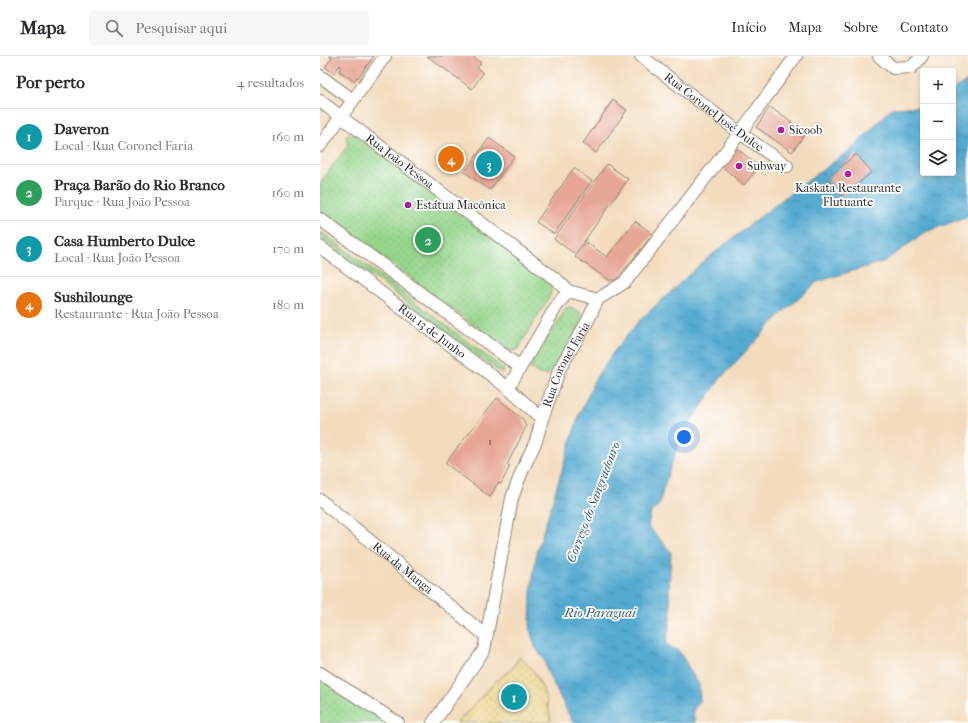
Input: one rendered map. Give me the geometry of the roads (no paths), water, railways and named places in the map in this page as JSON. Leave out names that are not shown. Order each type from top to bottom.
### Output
[{"type":"street","points":[[320,146],[342,118],[353,100],[385,56]]},
{"type":"street","name":"Rua Coronel José Dulce","points":[[641,56],[740,133],[787,166]]},
{"type":"street","points":[[598,299],[625,282],[740,133],[796,56]]},
{"type":"street","points":[[879,56],[893,68],[912,67],[922,56]]},
{"type":"street","points":[[320,76],[353,100]]},
{"type":"street","name":"Rua João Pessoa","points":[[320,101],[552,277],[568,291],[598,299]]},
{"type":"street","name":"Rua 13 de Junho","points":[[320,219],[520,367]]},
{"type":"street","name":"Rua 13 de Junho","points":[[320,247],[508,388],[542,419]]},
{"type":"street","points":[[508,388],[556,307],[568,291]]},
{"type":"street","name":"Rua Coronel Faria","points":[[433,723],[484,650],[485,635],[512,498],[522,471],[536,441],[560,368],[586,324],[598,299]]},
{"type":"street","name":"Rua da Manga","points":[[320,500],[485,635]]},
{"type":"street","points":[[320,673],[398,723]]},
{"type":"water","name":"Rio Paraguai","points":[[968,81],[968,216],[926,232],[885,261],[817,282],[779,316],[720,379],[693,419],[678,446],[663,489],[660,504],[651,512],[648,526],[671,552],[669,591],[671,614],[666,644],[679,651],[699,685],[700,699],[693,711],[695,723],[573,723],[547,671],[545,661],[535,647],[530,629],[531,591],[537,551],[579,415],[595,379],[612,354],[638,322],[704,261],[783,199],[854,147],[892,108],[920,106],[920,176],[956,176],[956,87]]},
{"type":"place","name":"Sicoob","points":[[781,130]]},
{"type":"place","name":"Sushilounge","points":[[451,159]]},
{"type":"place","name":"Casa Humberto Dulce","points":[[489,164]]},
{"type":"place","name":"Subway","points":[[739,166]]},
{"type":"place","name":"Kaskata Restaurante Flutuante","points":[[848,174]]},
{"type":"place","name":"Estátua Macônica","points":[[408,205]]},
{"type":"place","name":"Praça Barão do Rio Branco","points":[[428,240]]},
{"type":"place","name":"Daveron","points":[[514,697]]},
{"type":"water label","name":"Corrego do Sangradouro","points":[[593,502]]}]
